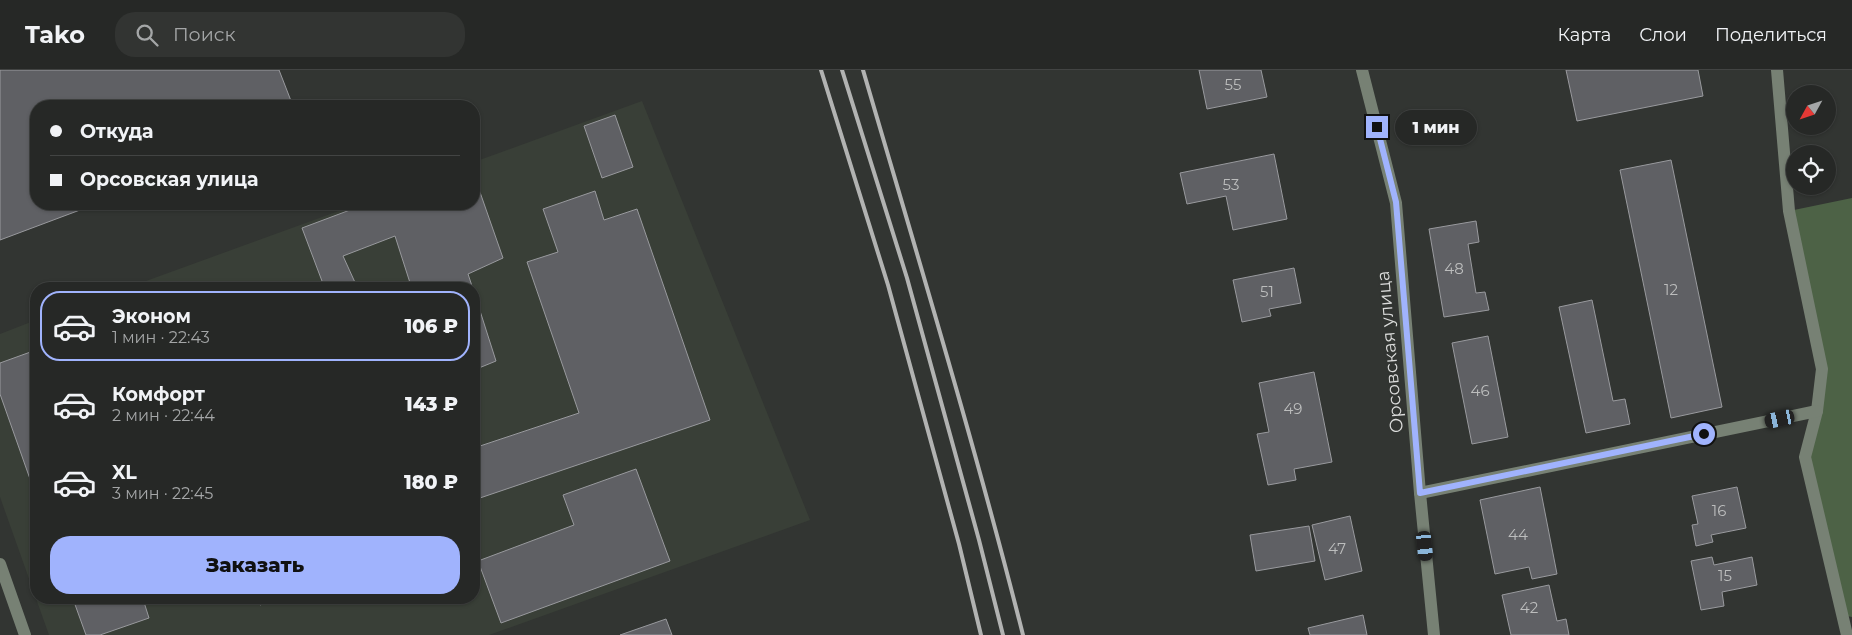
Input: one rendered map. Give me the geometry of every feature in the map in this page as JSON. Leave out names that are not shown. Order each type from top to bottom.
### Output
[{"type":"street","name":"Орсовская улица","points":[[1362,70],[1396,202],[1420,493],[1434,635]]},
{"type":"street","points":[[1777,70],[1789,211],[1822,369],[1817,411],[1805,457],[1847,635]]},
{"type":"street","points":[[1420,493],[1817,411]]},
{"type":"street","points":[[0,564],[25,635]]},
{"type":"shaded area","points":[[642,101],[810,520],[489,635],[49,635],[38,604],[480,604],[480,282],[143,282],[341,210],[480,210],[480,160]]},
{"type":"shaded area","points":[[30,322],[30,581],[0,497],[0,334]]},
{"type":"green space","points":[[1852,198],[1852,617],[1842,615],[1805,457],[1822,369],[1789,211]]},
{"type":"building","points":[[0,70],[279,70],[291,100],[30,100],[30,210],[80,210],[0,240]]},
{"type":"building","points":[[1199,70],[1261,70],[1267,97],[1207,109]]},
{"type":"building","points":[[1566,70],[1698,70],[1703,96],[1577,121]]},
{"type":"building","points":[[615,115],[633,167],[602,178],[584,126]]},
{"type":"building","points":[[1274,154],[1287,219],[1233,230],[1226,196],[1187,204],[1180,173]]},
{"type":"building","points":[[1671,160],[1722,407],[1671,418],[1620,170]]},
{"type":"building","points":[[595,191],[604,220],[637,209],[710,420],[480,498],[480,446],[579,413],[527,262],[558,252],[543,209]]},
{"type":"building","points":[[480,192],[503,258],[468,274],[471,282],[410,282],[395,236],[343,256],[355,282],[322,282],[302,228],[350,210],[480,210]]},
{"type":"building","points":[[1476,221],[1479,242],[1468,244],[1476,293],[1485,292],[1489,310],[1444,317],[1429,229]]},
{"type":"building","points":[[1294,268],[1301,303],[1269,309],[1271,316],[1242,322],[1233,280]]},
{"type":"building","points":[[1592,300],[1613,401],[1625,399],[1630,424],[1586,433],[1559,307]]},
{"type":"building","points":[[480,311],[496,361],[480,368]]},
{"type":"building","points":[[1488,336],[1508,437],[1472,444],[1452,343]]},
{"type":"building","points":[[30,352],[30,479],[0,394],[0,363]]},
{"type":"building","points":[[1314,372],[1332,462],[1294,469],[1296,480],[1268,485],[1257,434],[1269,432],[1259,383]]},
{"type":"building","points":[[636,469],[670,561],[501,623],[480,566],[480,560],[574,525],[563,495]]},
{"type":"building","points":[[1540,487],[1557,574],[1532,579],[1529,567],[1495,574],[1480,500]]},
{"type":"building","points":[[1737,487],[1746,528],[1711,535],[1713,542],[1696,546],[1692,525],[1698,524],[1692,496]]},
{"type":"building","points":[[1350,516],[1362,571],[1325,580],[1312,525]]},
{"type":"building","points":[[1309,526],[1315,561],[1256,571],[1250,535]]},
{"type":"building","points":[[1712,557],[1714,565],[1752,557],[1757,585],[1722,592],[1724,606],[1701,610],[1691,561]]},
{"type":"building","points":[[1549,585],[1557,621],[1566,619],[1569,635],[1511,635],[1502,595]]},
{"type":"building","points":[[75,604],[145,604],[149,618],[100,635],[86,635]]},
{"type":"building","points":[[1363,615],[1367,635],[1310,635],[1308,628]]},
{"type":"building","points":[[666,619],[672,635],[620,635]]},
{"type":"railway","points":[[821,70],[888,285],[959,544],[981,635]]},
{"type":"railway","points":[[842,70],[907,278],[1003,635]]},
{"type":"railway","points":[[863,70],[966,422],[1023,635]]},
{"type":"route","points":[[1377,127],[1396,202],[1420,493],[1704,434]]}]
